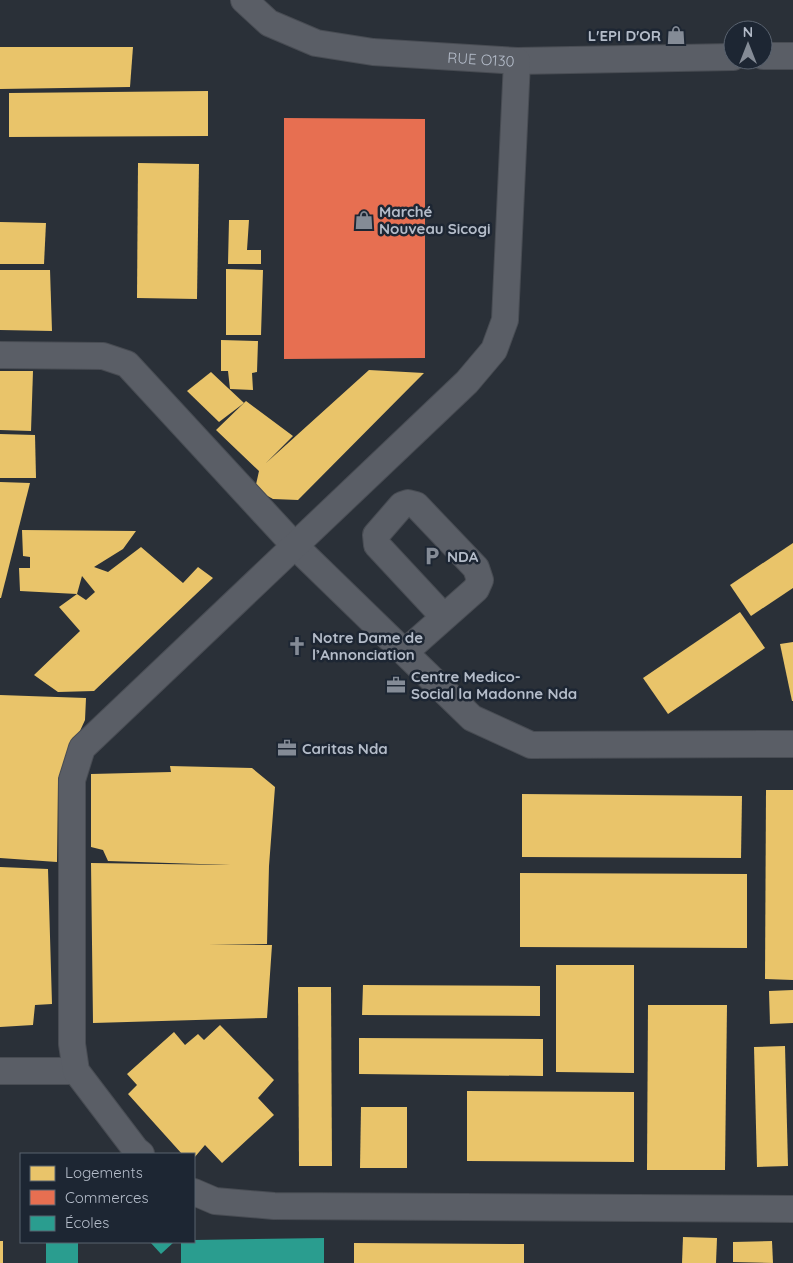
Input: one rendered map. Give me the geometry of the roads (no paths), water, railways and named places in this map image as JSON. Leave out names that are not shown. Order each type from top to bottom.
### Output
[{"type":"street","name":"RUE O130","points":[[244,0],[269,23],[316,43],[373,52],[517,61],[723,57]]},
{"type":"street","points":[[773,56],[793,56]]},
{"type":"street","points":[[140,1153],[136,1150],[76,1071],[72,1044],[72,780],[82,748],[467,382],[494,350],[505,320],[517,61]]},
{"type":"street","points":[[0,355],[103,356],[127,364],[295,546],[472,718],[532,745],[793,744]]},
{"type":"street","points":[[405,652],[444,617]]},
{"type":"street","points":[[0,1071],[76,1071]]},
{"type":"street","points":[[195,1192],[215,1201],[274,1206],[793,1208]]},
{"type":"place","name":"L'EPI D'OR","points":[[676,35]]},
{"type":"place","name":"Marché Nouveau Sicogi","points":[[364,220]]},
{"type":"place","name":"NDA","points":[[432,556]]},
{"type":"place","name":"Notre Dame de l’Annonciation","points":[[297,646]]},
{"type":"place","name":"Centre Medico- Social la Madonne Nda","points":[[396,685]]},
{"type":"place","name":"Caritas Nda","points":[[287,748]]}]
